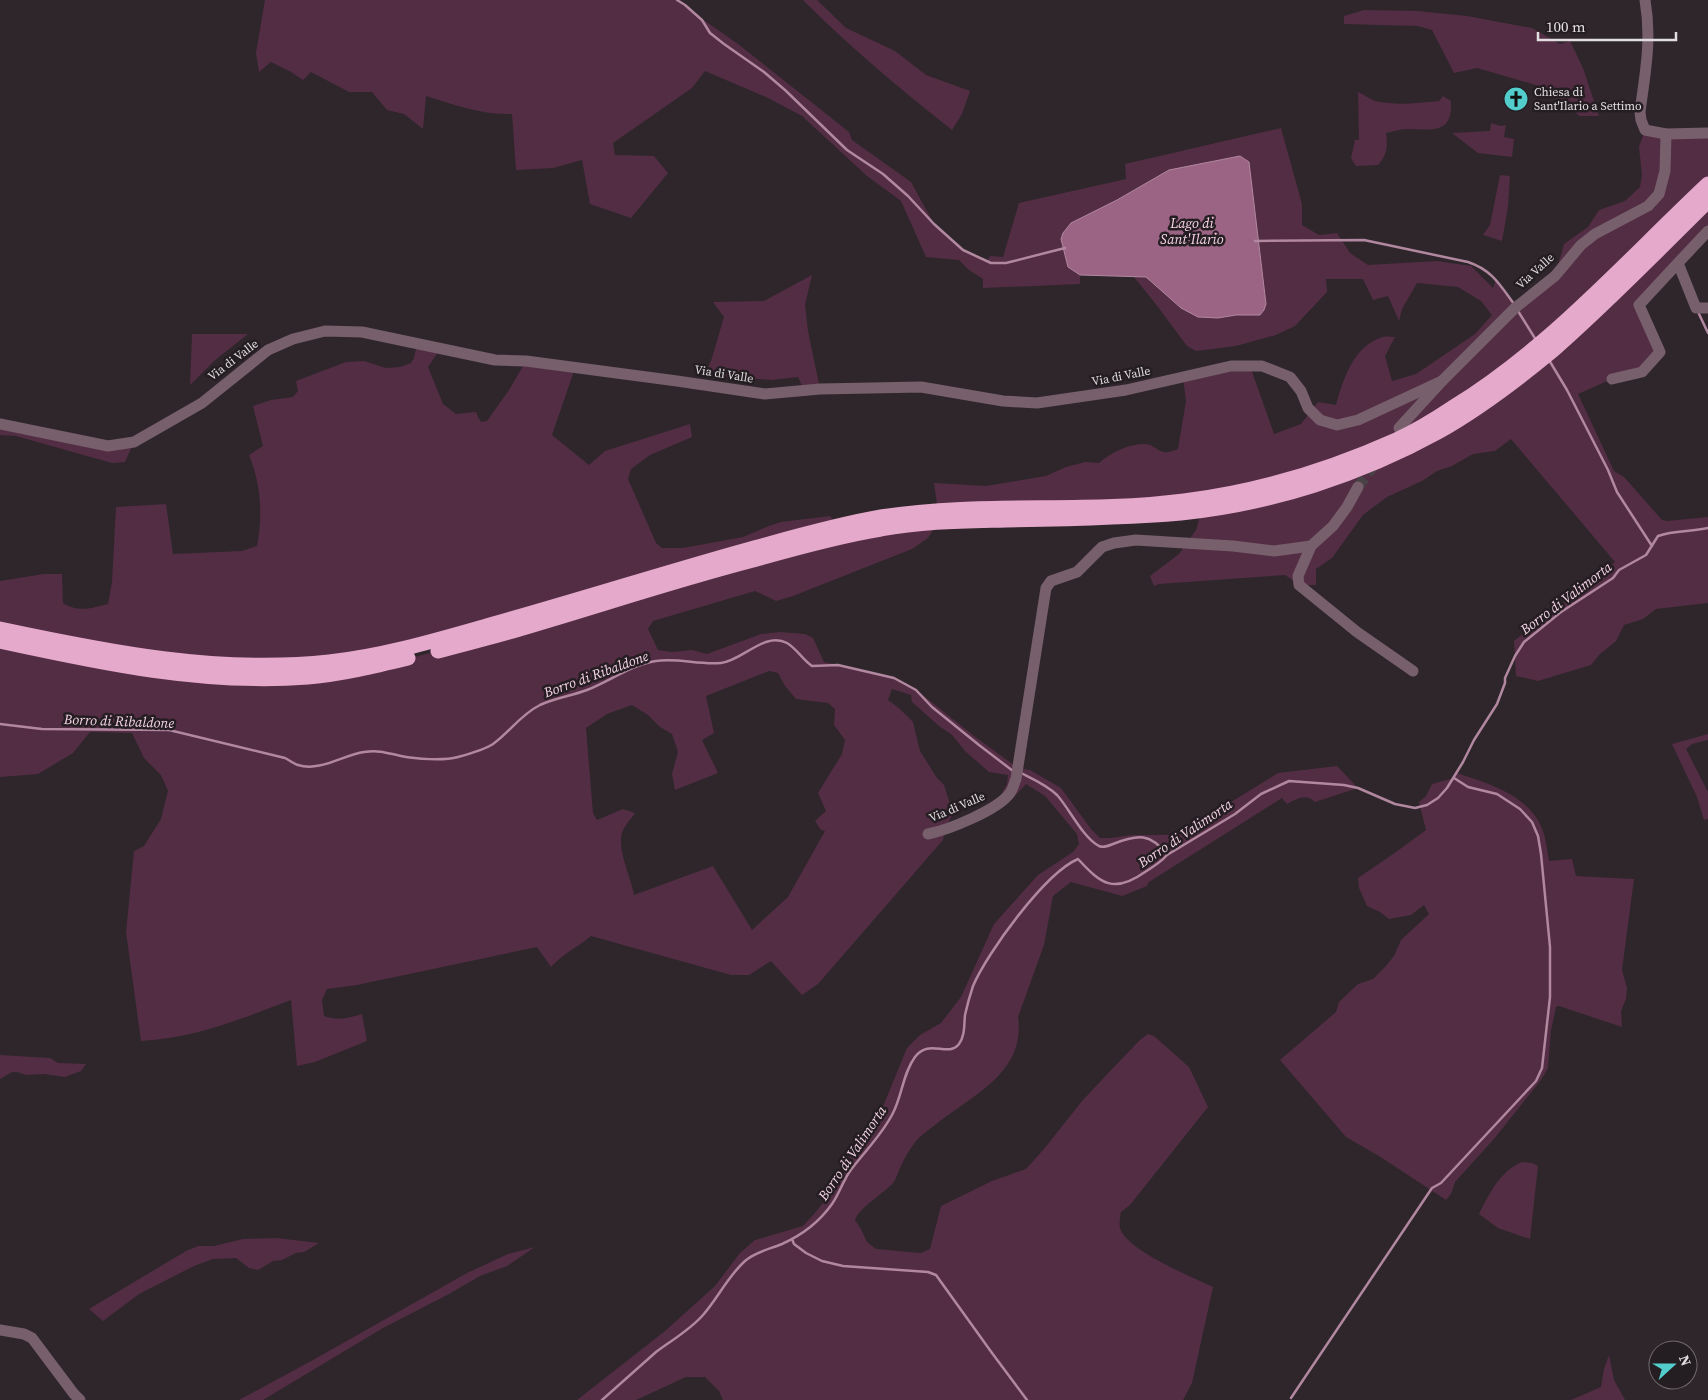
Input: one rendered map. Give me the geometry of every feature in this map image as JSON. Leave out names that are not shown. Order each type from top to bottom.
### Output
[{"type":"highway","points":[[0,629],[114,651],[195,663],[246,666],[326,662],[411,647],[513,619],[705,561],[874,518],[966,509],[1119,506],[1183,501],[1275,483],[1314,471],[1401,438],[1494,381],[1557,330],[1708,184]]},
{"type":"highway","points":[[0,641],[82,658],[176,673],[235,679],[309,677],[345,672],[420,655],[524,628],[697,575],[812,544],[877,529],[968,521],[1120,517],[1183,513],[1277,495],[1344,475],[1367,466],[1439,431],[1473,410],[1562,342],[1708,201]]},
{"type":"street","points":[[1644,0],[1649,40],[1640,112],[1645,130],[1666,134],[1708,133]]},
{"type":"street","name":"Via Valle","points":[[1399,428],[1442,381],[1517,306],[1555,276],[1581,245],[1595,234],[1648,206],[1659,194],[1665,171],[1666,134]]},
{"type":"street","points":[[1612,380],[1642,372],[1660,352],[1639,305],[1708,231]]},
{"type":"street","points":[[1678,263],[1696,308],[1708,308]]},
{"type":"street","name":"Via di Valle","points":[[0,424],[108,446],[134,442],[202,403],[268,350],[293,339],[325,332],[362,332],[495,360],[526,361],[765,394],[822,388],[921,387],[1003,401],[1037,403],[1126,390],[1231,366],[1262,366],[1290,377],[1301,391],[1308,408],[1320,420],[1337,424],[1358,420],[1442,381]]},
{"type":"street","points":[[1358,487],[1347,507],[1333,526],[1311,546],[1298,576],[1299,585],[1358,632],[1413,671]]},
{"type":"street","name":"Via di Valle","points":[[928,834],[940,832],[989,810],[1010,793],[1017,772],[1046,588],[1051,581],[1077,572],[1102,547],[1136,540],[1233,546],[1274,551],[1311,546]]},
{"type":"street","points":[[0,1330],[24,1334],[38,1343],[80,1400]]},
{"type":"shaded area","points":[[265,0],[675,0],[738,44],[849,132],[852,140],[911,182],[934,224],[963,250],[987,261],[990,256],[1003,257],[1019,203],[1126,179],[1125,164],[1281,128],[1302,204],[1302,225],[1319,235],[1337,233],[1350,253],[1368,265],[1437,261],[1471,266],[1493,288],[1496,279],[1515,307],[1555,276],[1564,244],[1588,227],[1599,210],[1625,201],[1640,187],[1642,175],[1639,147],[1645,130],[1708,133],[1708,184],[1557,330],[1401,438],[1226,494],[938,511],[934,483],[986,486],[1046,476],[1066,467],[1085,462],[1099,463],[1115,452],[1133,445],[1150,445],[1162,452],[1178,449],[1186,401],[1183,377],[1250,366],[1274,434],[1301,424],[1318,402],[1336,405],[1351,364],[1364,347],[1373,341],[1383,337],[1395,337],[1385,356],[1392,381],[1416,374],[1475,334],[1492,315],[1481,301],[1458,287],[1417,283],[1402,309],[1399,321],[1388,296],[1373,300],[1363,279],[1326,279],[1327,292],[1295,326],[1276,335],[1236,346],[1196,351],[1187,346],[1133,276],[1146,277],[1181,308],[1218,318],[1236,315],[1260,315],[1266,304],[1249,162],[1169,170],[1117,200],[1068,267],[1080,275],[1080,284],[983,288],[983,279],[969,270],[959,260],[926,257],[901,201],[867,176],[802,116],[766,97],[705,71],[692,88],[613,143],[615,155],[654,156],[668,173],[631,218],[590,204],[582,160],[553,168],[516,170],[512,114],[479,111],[426,96],[423,129],[404,114],[387,110],[372,92],[349,92],[311,72],[303,80],[271,62],[259,72],[256,53]]},
{"type":"shaded area","points":[[803,0],[817,0],[846,28],[895,51],[926,75],[970,91],[962,114],[952,130],[876,67]]},
{"type":"shaded area","points":[[1364,10],[1417,11],[1467,16],[1532,28],[1560,44],[1570,41],[1583,68],[1599,116],[1580,116],[1539,86],[1477,68],[1454,73],[1432,30],[1418,26],[1344,24],[1344,16]]},
{"type":"shaded area","points":[[1358,92],[1375,101],[1407,104],[1439,101],[1443,96],[1451,101],[1451,112],[1444,125],[1438,128],[1404,129],[1386,133],[1386,150],[1378,165],[1356,166],[1351,158],[1355,140],[1359,140]]},
{"type":"shaded area","points":[[1491,123],[1501,126],[1506,125],[1504,137],[1514,139],[1512,157],[1478,153],[1452,133],[1490,131]]},
{"type":"shaded area","points":[[1500,175],[1510,176],[1508,207],[1502,241],[1483,235],[1490,225]]},
{"type":"shaded area","points":[[1708,201],[1708,231],[1639,305],[1660,352],[1642,372],[1612,379],[1578,394],[1614,471],[1624,477],[1662,520],[1708,517],[1708,603],[1656,609],[1643,619],[1624,625],[1616,641],[1599,655],[1591,665],[1538,681],[1516,676],[1514,641],[1615,562],[1511,439],[1495,451],[1473,454],[1387,497],[1363,515],[1332,558],[1316,569],[1316,585],[1299,585],[1285,575],[1159,584],[1154,586],[1150,576],[1179,554],[1196,530],[1202,510],[1407,448]]},
{"type":"shaded area","points":[[812,275],[805,305],[808,331],[820,389],[804,390],[798,377],[772,380],[704,375],[711,361],[724,317],[713,302],[764,301]]},
{"type":"shaded area","points":[[192,334],[248,334],[214,361],[190,385]]},
{"type":"shaded area","points":[[417,344],[440,349],[428,367],[443,404],[456,414],[476,412],[481,422],[487,421],[509,390],[526,361],[575,368],[552,435],[589,465],[605,451],[690,424],[692,437],[650,455],[631,469],[628,479],[656,543],[662,548],[683,548],[743,537],[781,522],[830,516],[838,526],[411,647],[246,666],[0,629],[0,581],[44,574],[62,574],[63,603],[80,609],[108,604],[112,582],[116,507],[166,504],[173,554],[242,551],[257,546],[260,500],[256,477],[249,455],[263,446],[253,406],[271,400],[293,397],[298,391],[296,381],[346,362],[364,361],[386,368],[400,367],[411,363]]},
{"type":"shaded area","points":[[0,424],[108,446],[134,442],[125,462],[112,463],[16,436],[0,435]]},
{"type":"shaded area","points":[[938,522],[928,538],[912,549],[793,596],[776,601],[755,591],[653,621],[648,629],[658,650],[672,652],[692,650],[707,654],[761,634],[780,632],[805,634],[813,638],[824,662],[887,676],[914,688],[1018,768],[1030,770],[1061,788],[1091,829],[1100,838],[1132,835],[1178,835],[1278,773],[1337,766],[1358,788],[1315,802],[1305,797],[1287,804],[1282,798],[1149,882],[1147,886],[1122,896],[1071,882],[1053,896],[1044,945],[1018,1017],[1018,1036],[1014,1053],[1005,1068],[980,1092],[919,1138],[906,1156],[893,1183],[861,1211],[855,1220],[867,1242],[876,1249],[921,1253],[930,1249],[941,1206],[992,1181],[1026,1169],[1082,1101],[1113,1068],[1140,1040],[1148,1034],[1154,1036],[1189,1067],[1208,1107],[1130,1205],[1121,1212],[1120,1228],[1134,1245],[1147,1254],[1213,1287],[1192,1383],[1183,1400],[723,1400],[719,1391],[705,1377],[686,1377],[636,1400],[577,1400],[665,1331],[715,1286],[740,1253],[755,1240],[803,1226],[814,1214],[828,1197],[840,1171],[877,1121],[907,1048],[920,1035],[941,1023],[961,997],[994,924],[1038,875],[1073,852],[1079,844],[1077,834],[1045,796],[1026,784],[1012,799],[1002,793],[1007,784],[1008,775],[989,772],[966,752],[952,735],[912,702],[911,695],[892,689],[888,700],[913,722],[920,751],[937,778],[944,785],[953,813],[945,830],[943,840],[818,984],[802,995],[771,961],[749,975],[731,975],[591,936],[560,958],[551,967],[537,947],[357,985],[327,989],[322,1000],[324,1016],[343,1018],[362,1014],[367,1041],[315,1062],[297,1066],[291,1000],[236,1021],[199,1032],[141,1041],[126,932],[134,851],[144,846],[161,819],[168,791],[161,775],[144,758],[132,733],[90,732],[73,753],[38,774],[0,777],[0,641],[82,658],[411,658],[524,628],[697,575]],"holes":[[[769,671],[778,673],[785,686],[796,699],[828,703],[835,709],[834,725],[845,740],[842,754],[818,793],[826,811],[815,821],[821,830],[825,831],[788,897],[752,930],[713,866],[634,895],[621,847],[621,840],[624,828],[635,813],[623,809],[597,820],[593,813],[586,728],[607,714],[632,705],[648,715],[660,727],[672,734],[678,752],[672,774],[675,790],[718,773],[702,740],[714,733],[706,696]]]},
{"type":"shaded area","points":[[1708,734],[1708,740],[1692,744],[1686,749],[1708,792],[1708,819],[1704,820],[1697,797],[1672,744]]},
{"type":"shaded area","points":[[1457,773],[1504,791],[1525,805],[1540,824],[1546,842],[1549,861],[1572,859],[1576,876],[1634,879],[1622,970],[1627,988],[1626,999],[1621,1011],[1622,1027],[1559,1006],[1556,1007],[1551,1030],[1548,1068],[1541,1080],[1494,1139],[1455,1182],[1451,1194],[1446,1200],[1379,1156],[1346,1137],[1280,1060],[1336,1012],[1339,1002],[1358,984],[1373,979],[1394,956],[1401,940],[1429,914],[1424,905],[1411,915],[1389,919],[1367,906],[1359,888],[1358,878],[1426,830],[1419,802],[1426,796],[1432,784],[1454,778]]},
{"type":"shaded area","points":[[0,1055],[50,1058],[58,1063],[86,1064],[81,1071],[65,1077],[44,1074],[26,1075],[12,1072],[0,1079]]},
{"type":"shaded area","points":[[1522,1162],[1538,1166],[1530,1239],[1498,1228],[1479,1214],[1501,1177]]},
{"type":"shaded area","points":[[276,1238],[319,1243],[304,1252],[296,1253],[282,1260],[273,1261],[258,1270],[249,1268],[236,1258],[213,1259],[194,1266],[139,1294],[103,1321],[89,1309],[186,1251],[198,1246],[214,1246],[243,1239]]},
{"type":"shaded area","points":[[535,1247],[507,1266],[480,1276],[383,1328],[263,1400],[239,1400],[467,1273],[508,1254]]},
{"type":"shaded area","points":[[1609,1355],[1614,1380],[1625,1400],[1571,1400],[1601,1387]]},
{"type":"water","name":"Lago di Sant'Ilario","points":[[1240,156],[1249,162],[1266,304],[1260,315],[1236,315],[1218,318],[1198,317],[1181,308],[1146,277],[1080,275],[1068,267],[1061,239],[1071,223],[1117,200],[1169,170]]},
{"type":"waterway","points":[[677,0],[702,20],[710,33],[764,72],[785,90],[847,150],[883,174],[963,250],[991,263],[1006,263],[1065,248]]},
{"type":"waterway","points":[[1255,241],[1364,240],[1468,262],[1483,269],[1500,284],[1514,304]]},
{"type":"waterway","points":[[1518,311],[1536,340]]},
{"type":"waterway","points":[[1699,314],[1708,333]]},
{"type":"waterway","points":[[1549,360],[1567,390],[1608,470],[1617,492],[1652,546]]},
{"type":"waterway","name":"Borro di Valimorta","points":[[602,1400],[656,1352],[698,1320],[733,1273],[745,1261],[758,1253],[797,1236],[816,1222],[827,1210],[850,1171],[889,1121],[908,1070],[915,1057],[926,1049],[949,1049],[955,1048],[959,1044],[963,1034],[965,1015],[973,986],[980,972],[1018,915],[1050,880],[1065,867],[1078,859],[1101,880],[1108,883],[1125,883],[1235,814],[1261,794],[1289,781],[1344,785],[1358,788],[1395,804],[1415,808],[1427,805],[1438,798],[1447,788],[1463,762],[1474,740],[1497,704],[1505,678],[1524,642],[1561,612],[1613,578],[1619,570],[1646,555],[1658,536],[1708,528]]},
{"type":"waterway","name":"Borro di Ribaldone","points":[[0,724],[42,729],[169,730],[285,758],[306,767],[323,765],[370,751],[422,759],[452,758],[476,752],[493,744],[540,705],[587,690],[638,666],[664,660],[721,663],[729,661],[762,644],[779,640],[790,645],[812,666],[838,665],[894,678],[916,690],[932,707],[1013,771]]},
{"type":"waterway","name":"Borro di Ribaldone","points":[[1021,773],[1053,791],[1087,836],[1099,846],[1103,847],[1137,837],[1149,839],[1167,855]]},
{"type":"waterway","points":[[1291,1398],[1432,1188],[1441,1183],[1536,1081],[1542,1068],[1550,997],[1550,947],[1538,836],[1532,822],[1520,809],[1497,794],[1468,787],[1454,778]]},
{"type":"waterway","points":[[792,1239],[794,1244],[806,1253],[822,1261],[843,1266],[928,1272],[936,1275],[1027,1400]]},
{"type":"tunnel","points":[[1358,487],[1376,462]]},
{"type":"place","name":"Chiesa di Sant'Ilario a Settimo","points":[[1516,99]]}]
